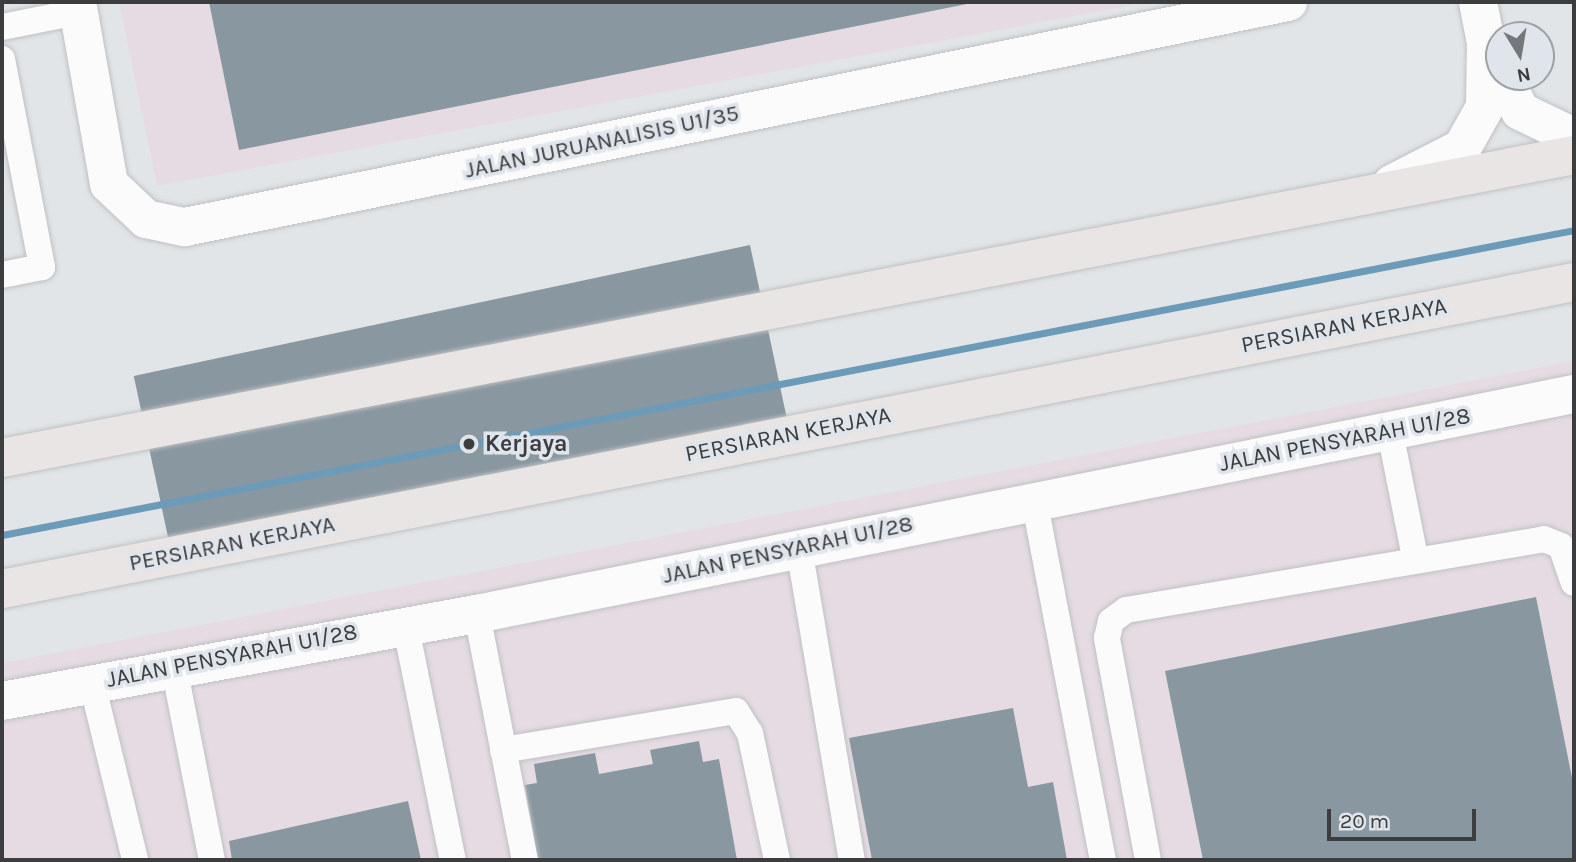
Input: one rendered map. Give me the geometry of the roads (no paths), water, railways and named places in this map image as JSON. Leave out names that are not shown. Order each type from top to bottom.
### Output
[{"type":"main road","points":[[2,458],[1574,155]]},
{"type":"main road","name":"PERSIARAN KERJAYA","points":[[2,589],[1574,282]]},
{"type":"main road","points":[[1484,299],[1574,289]]},
{"type":"street","name":"JALAN JURUANALISIS U1/35","points":[[77,7],[109,184],[146,219],[185,227],[1288,2]]},
{"type":"street","points":[[1478,2],[1485,27]]},
{"type":"street","points":[[1240,220],[1404,181],[1462,148],[1485,107],[1488,91]]},
{"type":"street","points":[[1510,91],[1520,111],[1574,137]]},
{"type":"street","name":"JALAN PENSYARAH U1/28","points":[[2,701],[405,623],[477,614],[1034,499],[1390,432],[1574,394]]},
{"type":"lane","points":[[2,27],[77,7]]},
{"type":"lane","points":[[2,59],[42,267],[2,275]]},
{"type":"lane","points":[[1390,432],[1415,557]]},
{"type":"lane","points":[[1034,499],[1103,860]]},
{"type":"lane","points":[[1148,860],[1107,638],[1111,621],[1126,610],[1415,557],[1544,539],[1561,546],[1574,583]]},
{"type":"lane","points":[[799,548],[852,860]]},
{"type":"lane","points":[[477,614],[525,860]]},
{"type":"lane","points":[[405,623],[453,860]]},
{"type":"lane","points":[[174,667],[212,860]]},
{"type":"lane","points":[[92,683],[135,860]]},
{"type":"lane","points":[[503,750],[736,710],[750,733],[777,860]]},
{"type":"place","name":"Kerjaya","points":[[469,444]]}]
